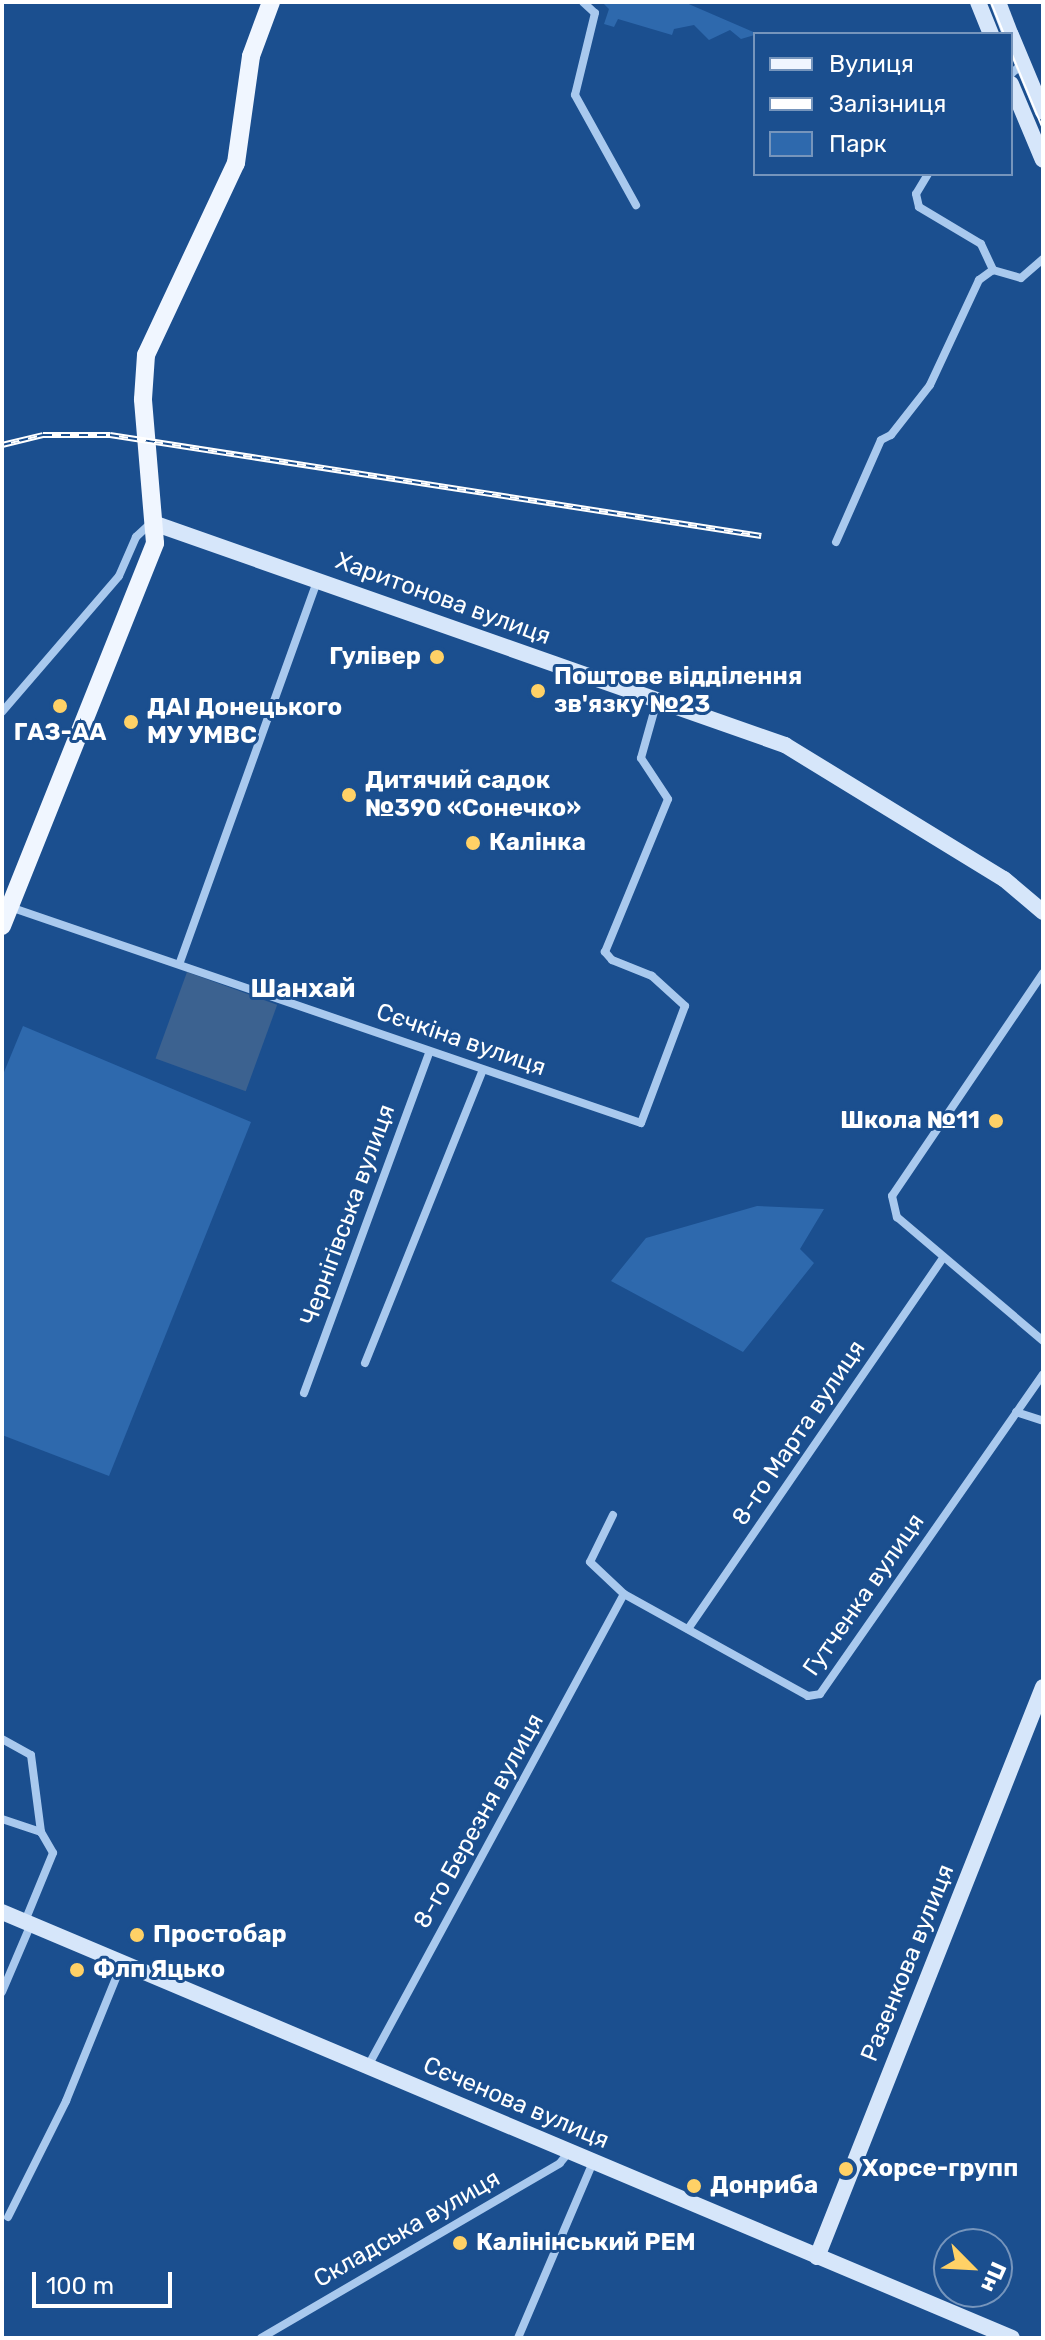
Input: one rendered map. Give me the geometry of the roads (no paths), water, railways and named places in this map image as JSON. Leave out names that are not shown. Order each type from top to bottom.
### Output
[{"type":"main road","points":[[2,926],[6,905],[155,543],[156,524],[143,399],[146,355],[236,163],[251,56],[271,2]]},
{"type":"street","points":[[583,2],[595,13],[575,95],[636,205]]},
{"type":"street","points":[[978,2],[990,32]]},
{"type":"street","points":[[998,2],[1010,32]]},
{"type":"street","points":[[1013,46],[1017,69],[1043,112]]},
{"type":"street","points":[[1013,89],[1043,160]]},
{"type":"street","points":[[927,176],[916,194],[919,207],[981,244],[993,270],[1021,278],[1043,259]]},
{"type":"street","points":[[836,542],[881,440],[891,435],[930,385],[976,285],[993,270]]},
{"type":"street","points":[[2,712],[111,585],[136,537],[149,523],[156,524]]},
{"type":"street","name":"Харитонова вулиця","points":[[156,524],[318,579],[817,761],[1004,879],[1043,912]]},
{"type":"street","points":[[180,962],[318,579]]},
{"type":"street","name":"Сєчкіна вулиця","points":[[6,905],[180,962],[482,1072],[641,1123],[686,1012],[679,999],[652,976],[612,960],[605,952],[668,799],[641,758],[657,701]]},
{"type":"street","points":[[1043,973],[892,1196],[897,1217],[942,1260],[1043,1341]]},
{"type":"street","name":"Чернігівська вулиця","points":[[304,1393],[430,1051]]},
{"type":"street","points":[[365,1363],[482,1072]]},
{"type":"street","name":"8-го Марта вулиця","points":[[688,1629],[942,1260]]},
{"type":"street","name":"Гутченка вулиця","points":[[613,1515],[590,1562],[624,1594],[808,1696],[820,1694],[1043,1374]]},
{"type":"street","points":[[1016,1412],[1043,1421]]},
{"type":"street","name":"8-го Березня вулиця","points":[[368,2066],[624,1594]]},
{"type":"street","name":"Разенкова вулиця","points":[[817,2257],[1043,1687]]},
{"type":"street","points":[[2,1739],[31,1755],[41,1832],[53,1853],[2,1992]]},
{"type":"street","points":[[2,1819],[41,1832]]},
{"type":"street","name":"Сєченова вулиця","points":[[2,1912],[1012,2338]]},
{"type":"street","points":[[8,2217],[66,2101],[122,1963]]},
{"type":"street","name":"Складська вулиця","points":[[261,2338],[560,2163],[569,2151]]},
{"type":"street","points":[[518,2338],[593,2162]]},
{"type":"tram line","points":[[991,2],[1003,32]]},
{"type":"tram line","points":[[1013,57],[1043,129]]},
{"type":"railway","points":[[2,445],[43,435],[110,435],[761,536]]},
{"type":"place","name":"Гулівер","points":[[437,657]]},
{"type":"place","name":"Поштове відділення зв'язку №23","points":[[538,691]]},
{"type":"place","name":"ГАЗ-АА","points":[[60,706]]},
{"type":"place","name":"ДАІ Донецького МУ УМВС","points":[[131,722]]},
{"type":"place","name":"Дитячий садок №390 «Сонечко»","points":[[349,795]]},
{"type":"place","name":"Калінка","points":[[473,843]]},
{"type":"place","name":"Школа №11","points":[[996,1121]]},
{"type":"place","name":"Простобар","points":[[137,1935]]},
{"type":"place","name":"Флп Яцько","points":[[77,1970]]},
{"type":"place","name":"Хорсе-групп","points":[[846,2169]]},
{"type":"place","name":"Донриба","points":[[694,2186]]},
{"type":"place","name":"Калінінський РЕМ","points":[[460,2243]]},
{"type":"district","name":"Шанхай","points":[[303,989]]}]
